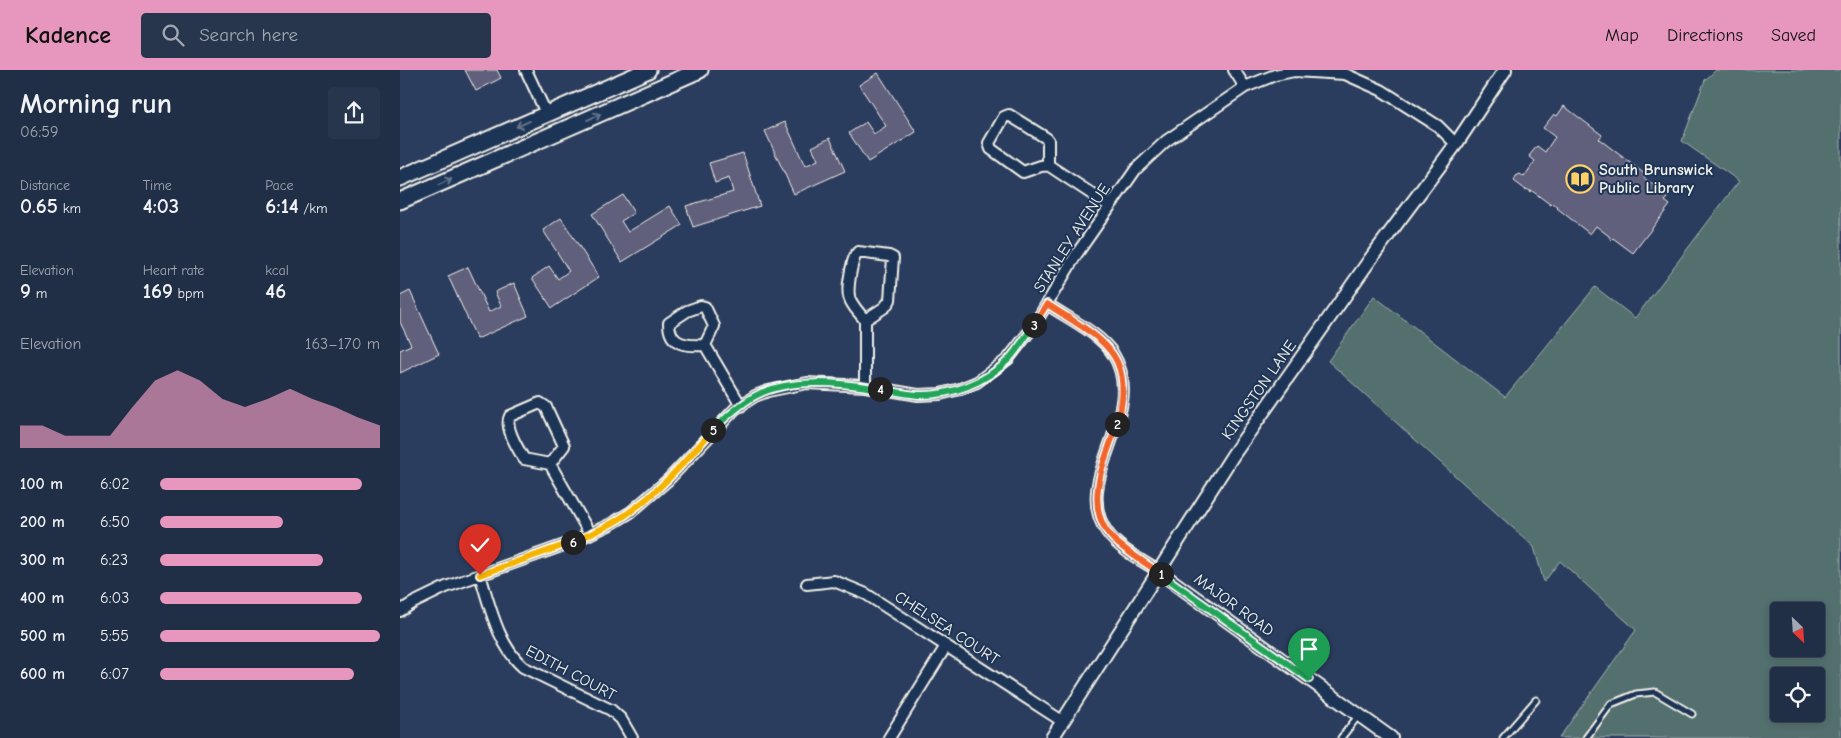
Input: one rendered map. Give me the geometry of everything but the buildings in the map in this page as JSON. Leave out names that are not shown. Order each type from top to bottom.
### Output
[{"type":"main road","points":[[400,178],[648,70]]},
{"type":"main road","points":[[400,201],[700,70]]},
{"type":"street","points":[[526,70],[546,113]]},
{"type":"street","points":[[1234,70],[1245,87]]},
{"type":"street","name":"KINGSTON LANE","points":[[1052,738],[1233,455],[1374,254],[1456,144],[1505,70]]},
{"type":"street","name":"STANLEY AVENUE","points":[[400,612],[412,603],[446,588],[570,543],[630,512],[668,480],[722,421],[755,396],[768,390],[807,383],[865,386],[918,395],[940,394],[977,382],[1008,359],[1033,327],[1076,255],[1136,169],[1151,153],[1172,137],[1245,87],[1275,75],[1294,71],[1345,72],[1381,90],[1438,126],[1456,144]]},
{"type":"street","points":[[1048,165],[1048,140],[1009,115],[1004,117],[989,143],[991,149],[1023,172],[1048,165],[1110,206]]},
{"type":"street","points":[[865,320],[885,306],[890,300],[893,258],[858,252],[854,256],[847,291],[852,304],[865,320],[865,386]]},
{"type":"street","name":"MAJOR ROAD","points":[[1047,304],[1103,342],[1119,365],[1124,385],[1122,406],[1098,484],[1098,509],[1104,526],[1115,541],[1391,738]]},
{"type":"street","points":[[701,306],[705,307],[714,326],[705,345],[687,346],[682,344],[671,332],[669,323],[687,311],[701,306]]},
{"type":"street","points":[[705,345],[741,406]]},
{"type":"street","points":[[550,464],[564,446],[546,406],[540,403],[510,416],[508,426],[524,459],[550,464],[590,534]]},
{"type":"street","name":"EDITH COURT","points":[[480,575],[497,625],[514,659],[523,667],[611,710],[621,719],[632,738]]},
{"type":"street","name":"CHELSEA COURT","points":[[807,584],[834,581],[866,594],[1062,722]]},
{"type":"street","points":[[889,738],[946,646]]},
{"type":"lane","points":[[1586,738],[1611,704],[1636,694],[1655,692],[1692,714]]},
{"type":"lane","points":[[1503,738],[1536,700]]},
{"type":"lane","points":[[1342,738],[1359,715]]},
{"type":"green space","points":[[1716,70],[1840,70],[1841,72],[1841,738],[1559,738],[1636,630],[1560,561],[1544,582],[1534,547],[1328,361],[1374,296],[1505,397],[1595,287],[1635,318],[1739,181],[1682,141],[1705,80]]},
{"type":"place","name":"South Brunswick Public Library","points":[[1580,179]]},
{"type":"route","points":[[480,575],[570,543],[611,524],[630,512],[668,480],[722,421],[735,409],[755,396],[768,390],[807,383],[865,386],[918,395],[940,394],[960,389],[992,373],[1008,359],[1033,327],[1047,304],[1103,342],[1119,365],[1123,378],[1122,406],[1098,484],[1098,509],[1107,531],[1115,541],[1309,679]]}]
